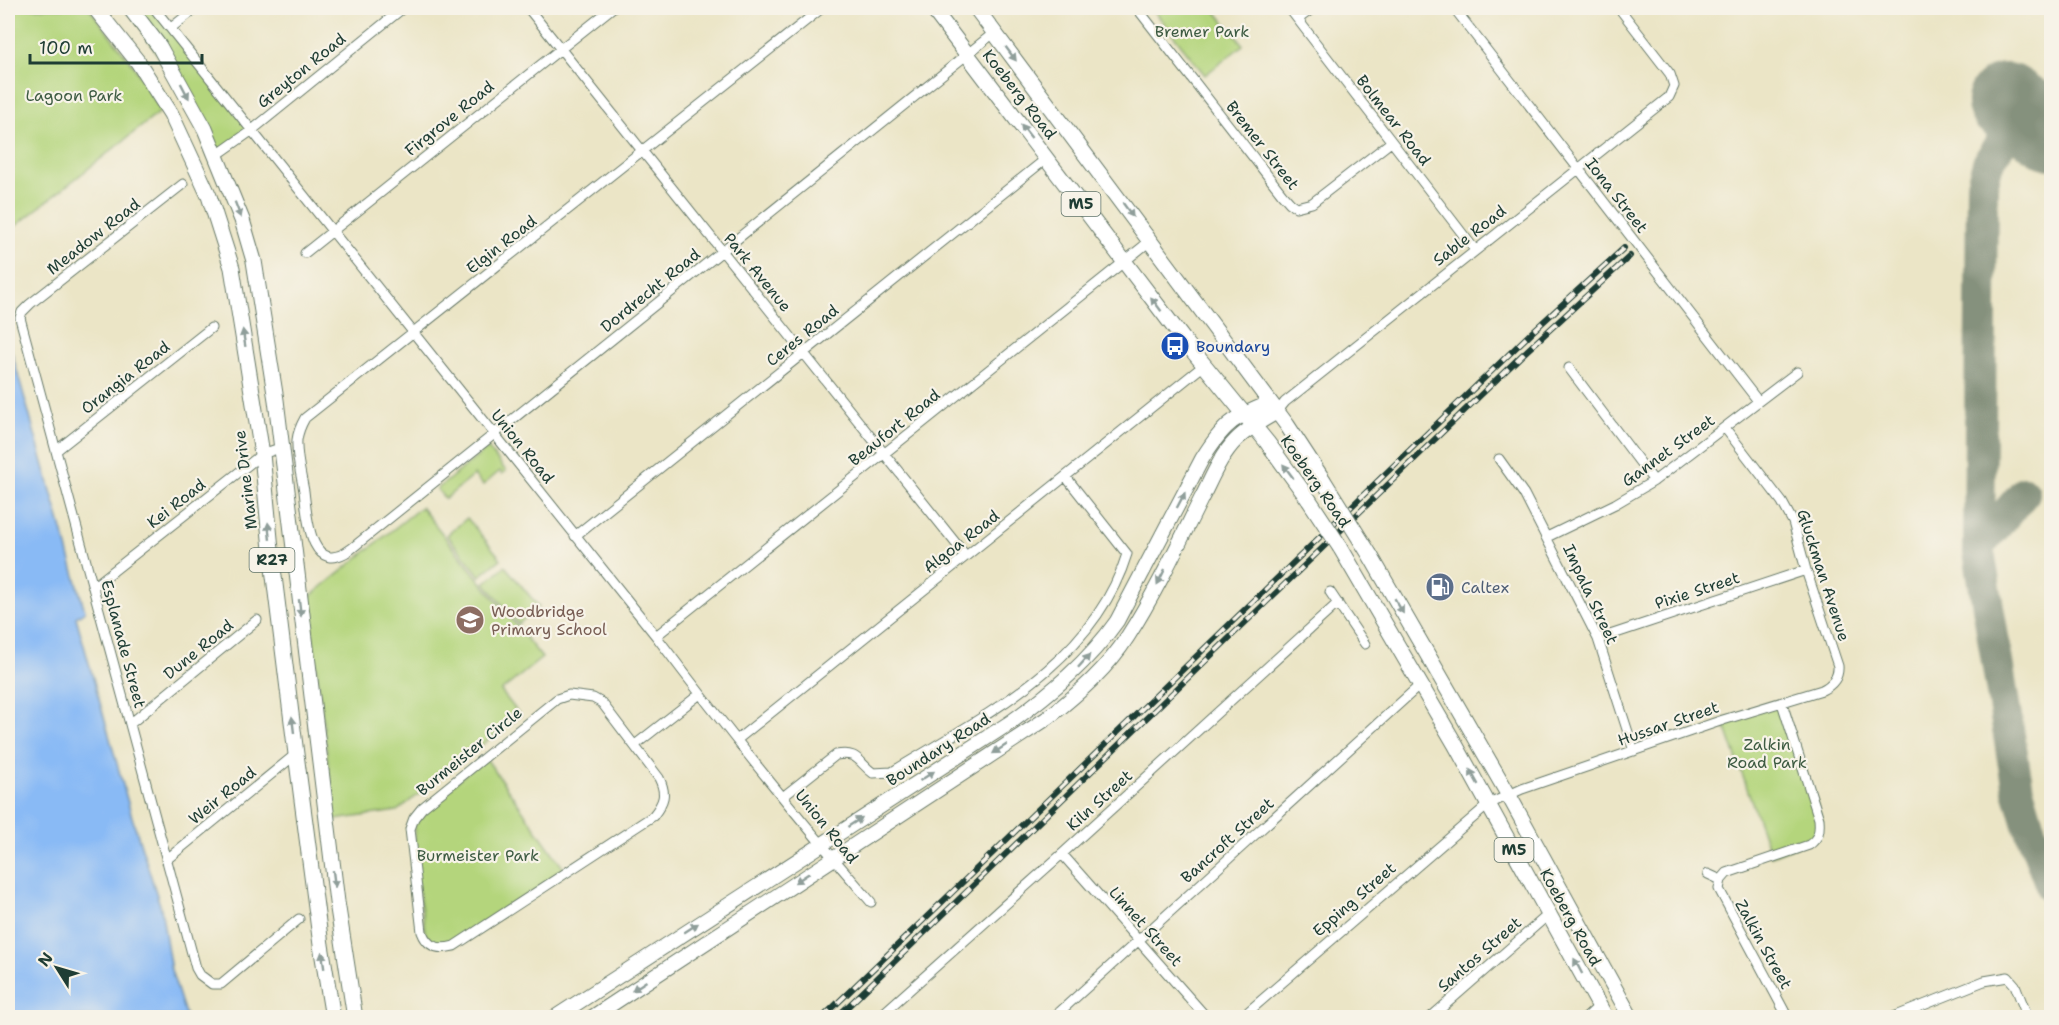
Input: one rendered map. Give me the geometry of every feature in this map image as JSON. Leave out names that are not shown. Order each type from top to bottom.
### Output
[{"type":"main road","name":"Marine Drive","points":[[95,8],[138,62],[171,114],[209,196],[237,294],[262,454],[272,560],[296,754],[321,945],[333,1017]]},
{"type":"main road","name":"R27","points":[[130,8],[159,46],[176,74],[217,155],[242,220],[254,261],[264,318],[337,902],[355,1017]]},
{"type":"main road","name":"Koeberg Road","points":[[932,8],[1203,366],[1253,426],[1309,500],[1355,571],[1489,804],[1602,1012]]},
{"type":"main road","name":"Koeberg Road","points":[[976,8],[1277,406],[1370,555],[1508,794],[1631,1017]]},
{"type":"main road","name":"Boundary Road","points":[[554,1017],[1011,722],[1062,684],[1106,637],[1126,606],[1211,444],[1225,427],[1243,414],[1277,406]]},
{"type":"main road","name":"Boundary Road","points":[[591,1017],[1050,717],[1089,683],[1127,638],[1142,613],[1228,450],[1237,439],[1277,406]]},
{"type":"street","name":"Union Road","points":[[154,8],[700,694],[821,844],[872,902]]},
{"type":"street","points":[[171,28],[196,8]]},
{"type":"street","name":"Greyton Road","points":[[217,155],[403,8]]},
{"type":"street","name":"Park Avenue","points":[[528,8],[966,556]]},
{"type":"street","name":"Firgrove Road","points":[[305,253],[612,8]]},
{"type":"street","name":"Elgin Road","points":[[319,551],[314,545],[308,525],[297,441],[299,428],[312,411],[414,333],[822,8]]},
{"type":"street","name":"Bremer Street","points":[[1137,8],[1282,194],[1296,207],[1312,203],[1391,142]]},
{"type":"street","name":"Bolmear Road","points":[[1289,8],[1475,249]]},
{"type":"street","points":[[1298,19],[1313,8]]},
{"type":"street","name":"Iona Street","points":[[1454,8],[1758,401]]},
{"type":"street","name":"Sable Road","points":[[1277,406],[1672,92],[1673,81],[1670,74],[1618,8]]},
{"type":"street","name":"Dordrecht Road","points":[[319,551],[333,557],[346,553],[994,32]]},
{"type":"street","name":"Ceres Road","points":[[576,536],[1047,158]]},
{"type":"street","name":"Meadow Road","points":[[22,312],[183,184]]},
{"type":"street","name":"Beaufort Road","points":[[656,636],[1150,241]]},
{"type":"street","name":"Esplanade Street","points":[[22,312],[20,318],[196,968],[206,981],[216,985],[225,981],[298,919]]},
{"type":"street","name":"Orangia Road","points":[[57,450],[211,328]]},
{"type":"street","name":"Algoa Road","points":[[738,739],[1203,366]]},
{"type":"street","points":[[1569,368],[1654,482]]},
{"type":"street","name":"Gannet Street","points":[[1547,537],[1616,504],[1654,482],[1797,372]]},
{"type":"street","name":"Gluckman Avenue","points":[[1725,428],[1782,502],[1798,537],[1806,570],[1838,666],[1839,672],[1836,680]]},
{"type":"street","name":"Kei Road","points":[[93,587],[262,454],[280,448]]},
{"type":"street","name":"Impala Street","points":[[1499,459],[1524,494],[1598,639],[1634,751]]},
{"type":"street","points":[[784,796],[836,755],[847,753],[853,755],[873,773],[892,772],[1024,688],[1049,670],[1071,648],[1104,605],[1115,586],[1127,554],[1066,477]]},
{"type":"street","name":"Pixie Street","points":[[1598,639],[1806,570]]},
{"type":"street","points":[[1330,592],[1365,644]]},
{"type":"street","name":"Kiln Street","points":[[878,1017],[1062,854],[1338,603]]},
{"type":"street","name":"Dune Road","points":[[130,724],[257,620]]},
{"type":"street","name":"Hussar Street","points":[[1489,804],[1508,794],[1822,690],[1836,680]]},
{"type":"street","name":"Bancroft Street","points":[[1053,1017],[1420,685]]},
{"type":"street","points":[[635,745],[700,694]]},
{"type":"street","name":"Burmeister Circle","points":[[569,695],[593,698],[602,704],[635,745],[664,788],[664,797],[653,816],[454,946],[437,948],[428,943],[422,932],[410,830],[414,818],[422,808],[557,699],[569,695]]},
{"type":"street","points":[[1708,874],[1721,880],[1730,872],[1809,845],[1818,837],[1819,819],[1782,703]]},
{"type":"street","name":"Weir Road","points":[[166,860],[296,754]]},
{"type":"street","name":"Epping Street","points":[[1241,1017],[1489,804]]},
{"type":"street","name":"Linnet Street","points":[[1062,854],[1207,1017]]},
{"type":"street","name":"Zalkin Street","points":[[1721,880],[1719,893],[1788,1017]]},
{"type":"street","name":"Santos Street","points":[[1430,1017],[1549,914]]},
{"type":"street","points":[[1891,1017],[1984,981],[2008,976],[2015,985],[2028,1017]]},
{"type":"street","points":[[1586,1017],[1602,1012]]},
{"type":"green space","name":"Lagoon Park","points":[[8,8],[89,8],[133,65],[161,111],[8,232]]},
{"type":"green space","points":[[130,8],[154,8],[251,131],[217,155]]},
{"type":"green space","name":"Bremer Park","points":[[1152,8],[1213,8],[1243,45],[1205,75]]},
{"type":"green space","points":[[488,448],[506,471],[502,474],[500,471],[483,485],[474,475],[445,499],[437,489]]},
{"type":"green space","name":"Woodbridge Primary School","points":[[421,507],[542,658],[501,691],[520,715],[397,811],[335,820],[308,598]]},
{"type":"green space","points":[[467,518],[501,559],[480,576],[447,535]]},
{"type":"green space","points":[[505,566],[539,607],[518,624],[485,583]]},
{"type":"green space","name":"Zalkin Road Park","points":[[1782,704],[1822,820],[1814,839],[1771,856],[1723,720]]},
{"type":"green space","name":"Burmeister Park","points":[[485,757],[567,873],[454,946],[427,943],[416,875],[414,818]]},
{"type":"water","points":[[8,339],[85,611],[76,617],[132,817],[161,908],[171,970],[186,1017],[8,1017]]},
{"type":"taxiway","points":[[2021,112],[1988,163],[1982,185],[1979,552],[2018,790],[2052,888]]},
{"type":"taxiway","points":[[1979,548],[2024,493]]},
{"type":"runway","points":[[2006,102],[2052,131]]},
{"type":"railway","points":[[822,1018],[1531,333],[1624,248]]},
{"type":"railway","points":[[836,1018],[1521,356],[1630,256]]},
{"type":"place","name":"Boundary","points":[[1175,346]]},
{"type":"place","name":"Caltex","points":[[1440,587]]},
{"type":"place","name":"Woodbridge Primary School","points":[[470,620]]}]
